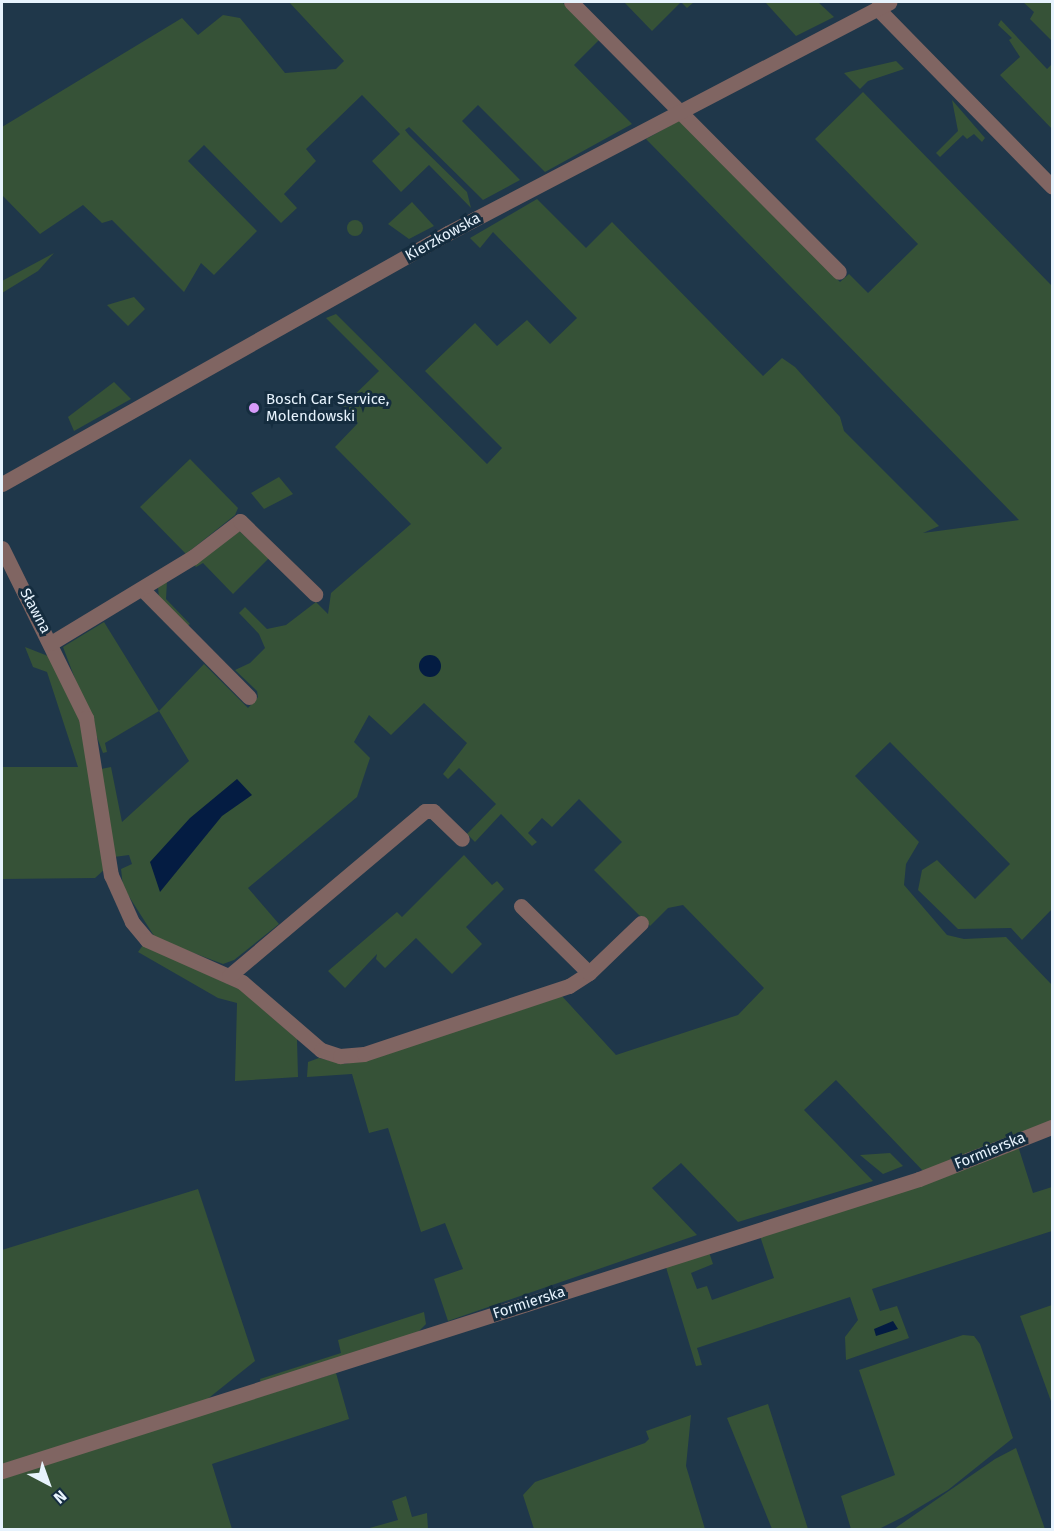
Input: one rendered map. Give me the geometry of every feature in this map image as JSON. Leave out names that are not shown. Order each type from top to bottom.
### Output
[{"type":"street","points":[[571,2],[839,272]]},
{"type":"street","points":[[883,5],[1053,187]]},
{"type":"street","name":"Kierzkowska","points":[[2,484],[448,233],[883,5]]},
{"type":"street","points":[[51,643],[201,552],[240,521],[315,594]]},
{"type":"street","name":"Sławna","points":[[2,548],[51,643],[86,718],[111,875],[127,913],[147,940],[229,976],[261,996],[321,1050],[351,1057],[569,986],[589,973],[641,923]]},
{"type":"street","points":[[142,589],[249,697]]},
{"type":"street","points":[[229,976],[425,811],[433,811],[462,839]]},
{"type":"street","points":[[521,906],[589,973]]},
{"type":"street","name":"Formierska","points":[[2,1471],[919,1179],[1053,1127]]},
{"type":"green space","points":[[289,2],[562,2],[599,40],[574,65],[632,124],[545,172],[478,105],[462,121],[520,180],[483,200],[409,127],[405,130],[467,192],[471,208],[429,165],[401,192],[372,161],[400,134],[362,95],[306,149],[316,161],[284,194],[297,208],[281,223],[204,145],[188,161],[257,231],[214,275],[201,263],[184,292],[112,220],[102,223],[83,205],[40,234],[2,195],[2,127],[182,18],[198,35],[223,15],[240,18],[285,73],[336,69],[344,61]]},
{"type":"green space","points":[[624,2],[681,2],[652,31]]},
{"type":"green space","points":[[681,2],[694,2],[687,8]]},
{"type":"green space","points":[[765,2],[818,2],[834,17],[796,36]]},
{"type":"green space","points":[[1023,2],[1052,2],[1052,41],[1030,19],[1034,12]]},
{"type":"green space","points":[[1001,20],[1047,69],[1052,64],[1052,129],[1000,75],[1020,57],[1009,40],[1012,38],[998,25]]},
{"type":"green space","points":[[896,61],[904,69],[868,81],[860,89],[844,73]]},
{"type":"green space","points":[[863,92],[1052,286],[1052,909],[1022,940],[1011,928],[958,929],[918,890],[922,870],[937,860],[975,899],[1010,864],[890,742],[855,776],[919,842],[906,864],[904,885],[947,935],[964,939],[1006,937],[1052,985],[1052,1122],[924,1172],[836,1080],[804,1110],[873,1181],[738,1222],[681,1163],[652,1188],[697,1235],[448,1321],[434,1279],[463,1269],[445,1223],[421,1232],[388,1128],[369,1133],[352,1074],[307,1077],[308,1062],[319,1058],[344,1064],[360,1061],[561,995],[616,1055],[738,1015],[764,988],[683,905],[668,908],[650,926],[594,870],[622,842],[579,799],[552,827],[542,818],[528,833],[537,842],[532,846],[501,814],[475,842],[467,834],[496,804],[459,768],[448,779],[443,774],[467,743],[424,703],[391,735],[369,715],[354,742],[370,758],[357,797],[248,888],[279,924],[234,960],[223,964],[156,939],[123,887],[121,869],[132,864],[129,855],[114,857],[101,769],[111,767],[122,822],[189,761],[159,711],[204,664],[248,708],[258,697],[257,691],[235,670],[250,663],[265,648],[259,634],[239,613],[245,607],[267,629],[286,625],[316,602],[328,614],[331,593],[411,524],[335,447],[358,423],[342,407],[379,371],[326,318],[336,314],[487,464],[502,448],[425,371],[475,323],[497,346],[527,320],[550,344],[577,318],[493,232],[480,248],[470,238],[537,199],[586,248],[612,222],[763,376],[782,358],[795,367],[840,417],[844,431],[939,526],[923,533],[1019,520],[646,139],[682,119],[840,282],[849,274],[868,293],[918,244],[815,139]]},
{"type":"green space","points":[[952,100],[985,138],[982,142],[974,134],[967,139],[963,135],[940,157],[936,153],[958,131]]},
{"type":"green space","points":[[412,202],[434,226],[409,239],[388,224]]},
{"type":"green space","points":[[355,220],[363,228],[355,236],[347,228]]},
{"type":"green space","points":[[54,253],[38,271],[2,293],[2,281]]},
{"type":"green space","points":[[134,297],[145,309],[128,326],[107,305]]},
{"type":"green space","points":[[114,382],[131,399],[74,431],[68,417]]},
{"type":"green space","points":[[190,459],[238,508],[235,515],[186,554],[140,507]]},
{"type":"green space","points":[[279,477],[293,494],[264,509],[251,493]]},
{"type":"green space","points":[[236,528],[269,558],[233,594],[203,563],[196,567],[192,563]]},
{"type":"green space","points":[[167,581],[166,599],[190,624],[187,626],[159,598],[158,587]]},
{"type":"green space","points":[[104,622],[159,711],[105,743],[107,752],[103,753],[63,647]]},
{"type":"green space","points":[[25,647],[48,656],[75,706],[83,733],[105,869],[95,878],[2,879],[2,767],[78,767],[47,672],[33,667]]},
{"type":"green space","points":[[464,855],[492,885],[497,881],[504,889],[466,927],[482,944],[452,974],[416,938],[385,968],[376,959],[377,954],[345,988],[328,971],[397,912],[402,917]]},
{"type":"green space","points":[[143,945],[241,990],[297,1039],[298,1077],[235,1081],[237,1003],[218,998],[138,952]]},
{"type":"green space","points":[[1018,1146],[1033,1193],[1052,1187],[1052,1231],[872,1289],[880,1311],[897,1306],[909,1338],[846,1360],[845,1337],[858,1320],[850,1297],[697,1348],[702,1365],[696,1366],[665,1264],[708,1249],[713,1264],[691,1273],[697,1289],[707,1286],[712,1300],[774,1278],[759,1233]]},
{"type":"green space","points":[[890,1153],[903,1166],[883,1174],[860,1155]]},
{"type":"green space","points":[[198,1189],[255,1361],[205,1401],[2,1465],[2,1250]]},
{"type":"green space","points":[[1052,1305],[1052,1404],[1020,1316]]},
{"type":"green space","points":[[424,1312],[426,1324],[417,1333],[261,1384],[260,1379],[341,1353],[338,1340]]},
{"type":"green space","points":[[963,1335],[974,1336],[980,1344],[1013,1438],[948,1490],[903,1517],[879,1529],[851,1529],[841,1496],[895,1475],[859,1370]]},
{"type":"green space","points":[[336,1373],[349,1419],[212,1464],[232,1529],[2,1530],[2,1477]]},
{"type":"green space","points":[[768,1404],[808,1529],[772,1529],[727,1418]]},
{"type":"green space","points":[[691,1415],[686,1466],[705,1529],[534,1529],[523,1495],[535,1482],[645,1443],[649,1439],[646,1431]]},
{"type":"green space","points":[[1016,1448],[1045,1529],[894,1529],[995,1459]]},
{"type":"green space","points":[[406,1496],[412,1517],[427,1513],[428,1529],[366,1529],[398,1520],[392,1501]]},
{"type":"water","points":[[430,655],[438,658],[441,666],[438,674],[430,677],[422,674],[419,666],[422,658]]},
{"type":"water","points":[[237,779],[252,795],[222,816],[160,892],[150,862],[190,818]]},
{"type":"water","points":[[893,1321],[898,1329],[876,1336],[874,1329]]},
{"type":"place","name":"Bosch Car Service, Molendowski","points":[[254,408]]}]
